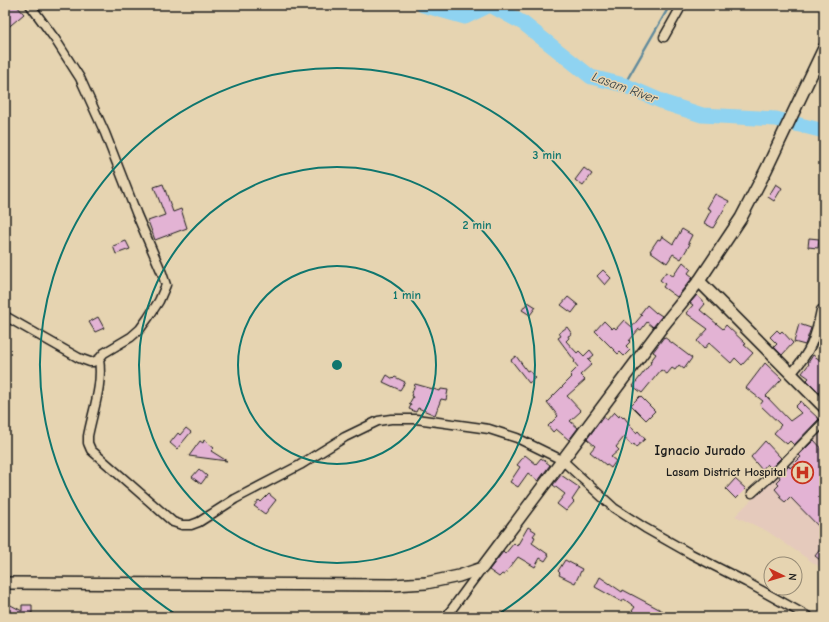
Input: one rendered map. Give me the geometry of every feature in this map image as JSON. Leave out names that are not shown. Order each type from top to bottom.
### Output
[{"type":"street","points":[[5,316],[79,358],[90,362],[98,359],[104,353],[131,338],[140,330],[159,301],[166,285],[105,133],[80,78],[55,39],[30,5]]},
{"type":"street","points":[[664,37],[682,5]]},
{"type":"street","points":[[446,617],[662,327],[699,281],[741,218],[766,170],[824,48]]},
{"type":"street","points":[[699,281],[824,407]]},
{"type":"street","points":[[792,374],[812,345],[817,331],[821,310]]},
{"type":"street","points":[[98,359],[100,377],[99,388],[88,436],[88,443],[91,450],[164,516],[173,522],[182,525],[191,525],[199,522],[242,495],[300,465],[366,426],[378,421],[391,419],[416,420],[489,429],[517,438],[562,460],[614,508],[686,551],[809,617]]},
{"type":"street","points":[[752,493],[772,475],[824,422]]},
{"type":"street","points":[[5,583],[393,585],[426,583],[459,576],[482,568]]},
{"type":"shaded area","name":"Lasam District Hospital","points":[[824,428],[824,570],[767,531],[735,516]]},
{"type":"building","points":[[5,5],[16,5],[24,14],[5,30]]},
{"type":"building","points":[[584,168],[592,174],[583,186],[575,180]]},
{"type":"building","points":[[163,184],[173,212],[181,209],[187,228],[155,240],[148,221],[165,215],[154,187]]},
{"type":"building","points":[[776,184],[782,188],[774,201],[768,197]]},
{"type":"building","points":[[715,194],[729,201],[713,228],[704,223],[711,210],[707,208]]},
{"type":"building","points":[[682,229],[692,235],[688,243],[690,244],[681,259],[673,254],[667,263],[650,251],[658,239],[660,240],[662,236],[673,244]]},
{"type":"building","points":[[809,238],[819,239],[818,248],[808,247]]},
{"type":"building","points":[[126,241],[130,249],[116,254],[113,246]]},
{"type":"building","points":[[683,262],[691,269],[688,273],[693,277],[677,297],[663,287],[665,284],[660,280],[666,272],[673,276]]},
{"type":"building","points":[[603,270],[611,278],[605,285],[597,276]]},
{"type":"building","points":[[697,295],[705,304],[700,310],[723,329],[726,325],[746,344],[744,345],[753,353],[742,365],[735,358],[731,363],[709,343],[704,349],[697,341],[708,329],[686,313],[693,305],[690,303]]},
{"type":"building","points":[[568,297],[578,305],[572,313],[561,305]]},
{"type":"building","points":[[528,302],[536,307],[530,315],[522,310]]},
{"type":"building","points":[[647,305],[662,316],[653,327],[647,322],[641,330],[639,329],[626,346],[630,350],[624,356],[620,352],[618,354],[595,331],[604,321],[612,329],[614,327],[616,329],[624,320],[632,327],[642,315],[640,314]]},
{"type":"building","points":[[98,317],[104,328],[95,332],[89,322]]},
{"type":"building","points":[[799,324],[811,328],[805,345],[794,342]]},
{"type":"building","points":[[567,327],[572,334],[568,336],[569,338],[566,341],[577,353],[579,351],[584,356],[590,350],[594,355],[588,360],[592,364],[580,375],[585,380],[567,396],[581,411],[570,421],[578,428],[569,440],[556,429],[553,432],[548,426],[558,416],[547,402],[572,377],[570,375],[578,367],[558,338],[561,336],[559,333]]},
{"type":"building","points":[[777,330],[780,333],[782,331],[793,343],[782,355],[774,347],[777,344],[770,337]]},
{"type":"building","points":[[664,337],[692,358],[684,369],[679,365],[675,370],[672,368],[667,374],[661,370],[642,393],[633,386],[651,363],[650,362],[656,354],[653,352]]},
{"type":"building","points":[[813,355],[824,363],[824,397],[807,380],[809,378],[802,373],[809,364],[808,363]]},
{"type":"building","points":[[516,356],[527,371],[529,370],[535,378],[529,383],[511,360]]},
{"type":"building","points":[[765,363],[782,379],[766,396],[790,421],[801,413],[795,407],[801,401],[804,406],[819,419],[794,445],[790,441],[787,444],[774,433],[781,425],[760,405],[763,401],[746,388]]},
{"type":"building","points":[[387,375],[393,379],[395,377],[405,382],[400,390],[383,382]]},
{"type":"building","points":[[415,384],[440,391],[441,389],[448,390],[446,400],[441,399],[435,415],[418,408],[416,412],[409,409]]},
{"type":"building","points":[[640,396],[655,411],[646,420],[631,405]]},
{"type":"building","points":[[614,412],[619,417],[620,415],[623,418],[624,417],[636,433],[638,431],[645,439],[636,447],[634,444],[632,446],[624,437],[616,447],[619,450],[611,457],[616,461],[611,468],[590,452],[595,446],[587,439],[603,417],[607,420]]},
{"type":"building","points":[[186,428],[191,432],[177,449],[170,443],[178,433],[180,435]]},
{"type":"building","points":[[204,440],[214,448],[211,451],[227,461],[189,456],[200,441],[203,443]]},
{"type":"building","points":[[814,440],[824,451],[824,532],[790,497],[785,502],[779,497],[781,496],[775,489],[779,485],[776,482],[780,478],[779,476],[801,457],[799,455]]},
{"type":"building","points":[[765,441],[781,458],[771,468],[767,464],[762,470],[751,457]]},
{"type":"building","points":[[525,455],[536,464],[541,458],[550,465],[538,481],[528,473],[518,487],[510,482],[520,467],[517,465]]},
{"type":"building","points":[[199,469],[207,476],[201,484],[192,477]]},
{"type":"building","points":[[561,475],[580,488],[572,500],[574,502],[566,511],[557,504],[565,494],[553,485]]},
{"type":"building","points":[[735,479],[746,489],[736,499],[726,489]]},
{"type":"building","points":[[269,494],[276,500],[265,514],[254,506],[259,500],[261,502]]},
{"type":"building","points":[[528,527],[536,532],[533,536],[535,537],[532,543],[549,555],[545,561],[540,558],[535,567],[518,557],[504,575],[502,574],[499,577],[489,570],[503,552],[505,554],[514,543],[517,546]]},
{"type":"building","points":[[824,544],[824,563],[815,556]]},
{"type":"building","points":[[565,560],[582,569],[575,583],[559,575],[560,573],[558,571]]},
{"type":"building","points":[[600,577],[622,592],[623,590],[674,617],[645,617],[638,614],[637,615],[632,611],[635,607],[624,599],[622,602],[595,587]]},
{"type":"building","points":[[5,602],[22,611],[22,605],[32,605],[32,613],[28,614],[32,617],[14,615],[13,617],[5,617]]},
{"type":"waterway","name":"Lasam River","points":[[423,5],[465,17],[490,5],[523,23],[591,77],[624,85],[668,104],[702,115],[776,119],[824,131]]},
{"type":"waterway","points":[[624,85],[670,5]]},
{"type":"place","name":"Lasam District Hospital","points":[[802,472]]},
{"type":"district","name":"Ignacio Jurado","points":[[700,450]]}]
